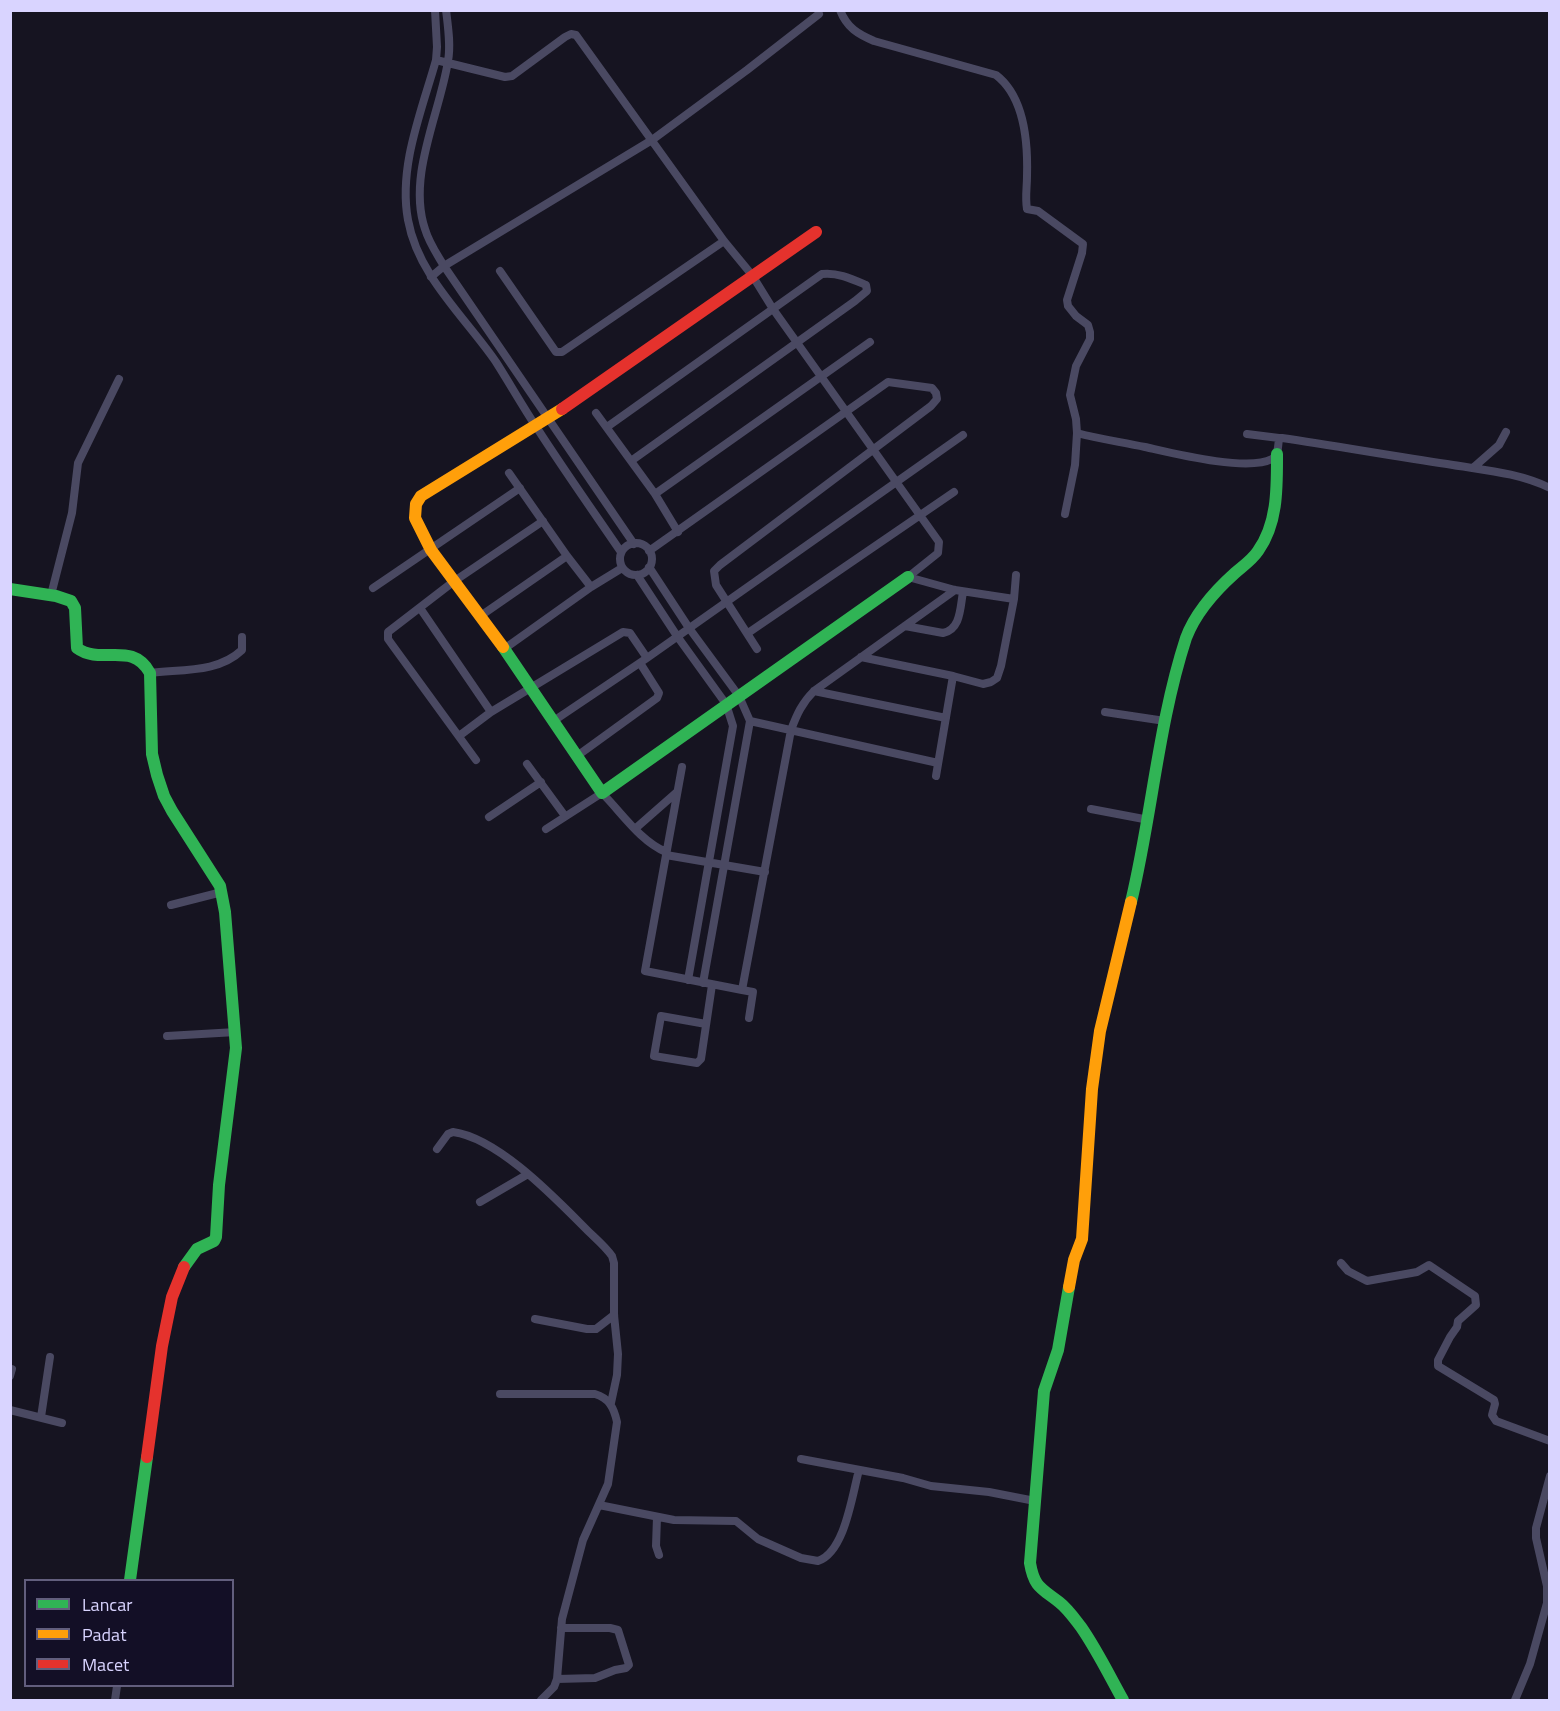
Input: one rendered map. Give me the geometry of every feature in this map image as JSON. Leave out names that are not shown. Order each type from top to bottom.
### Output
[{"type":"street","points":[[435,10],[436,60],[409,159],[406,200],[411,235],[431,277],[496,363],[621,552]]},
{"type":"street","points":[[446,10],[448,62],[426,146],[421,182],[424,226],[430,243],[444,266],[634,544]]},
{"type":"street","points":[[840,10],[847,25],[856,33],[874,42],[996,75],[1007,83],[1015,96],[1025,142],[1027,209],[1038,212],[1083,244],[1067,300],[1068,306],[1076,316],[1088,325],[1090,339],[1076,366],[1070,395],[1077,433],[1075,465],[1065,514]]},
{"type":"street","points":[[431,277],[444,266],[652,140],[819,14]]},
{"type":"street","points":[[436,60],[505,77],[512,75],[565,37],[571,34],[576,35],[724,241],[752,275],[773,309],[939,542],[938,553],[908,577],[602,793],[546,829]]},
{"type":"street","points":[[765,872],[666,855],[666,852],[654,847],[644,839],[602,793],[504,649],[453,582],[431,550],[415,518],[415,511],[421,496],[591,390],[816,232]]},
{"type":"street","points":[[500,272],[556,352],[562,352],[724,241]]},
{"type":"street","points":[[607,427],[822,274],[829,273],[850,278],[866,285],[867,291],[855,302],[631,461]]},
{"type":"street","points":[[655,494],[870,342]]},
{"type":"street","points":[[51,595],[72,513],[78,463],[119,379]]},
{"type":"street","points":[[649,551],[888,382],[932,388],[937,399],[931,406],[714,571],[716,585],[757,649]]},
{"type":"street","points":[[596,414],[655,494],[678,532]]},
{"type":"street","points":[[1474,467],[1500,443],[1506,432]]},
{"type":"street","points":[[1077,433],[1172,454],[1221,462],[1246,463],[1270,460],[1277,454]]},
{"type":"street","points":[[1247,434],[1474,467],[1537,481],[1550,488]]},
{"type":"street","points":[[552,722],[644,661],[963,435]]},
{"type":"street","points":[[1123,1701],[1078,1624],[1066,1609],[1031,1579],[1030,1563],[1044,1391],[1058,1350],[1074,1260],[1084,1229],[1092,1089],[1097,1047],[1130,912],[1149,820],[1168,701],[1191,626],[1221,587],[1260,549],[1268,532],[1275,508],[1279,438]]},
{"type":"street","points":[[509,473],[591,587]]},
{"type":"street","points":[[373,588],[520,488]]},
{"type":"street","points":[[748,633],[954,492]]},
{"type":"street","points":[[476,760],[388,639],[388,632],[453,582],[543,521]]},
{"type":"street","points":[[634,544],[642,545],[649,551],[650,567],[643,574],[628,574],[620,562],[621,552],[634,544]]},
{"type":"street","points":[[479,617],[567,556]]},
{"type":"street","points":[[650,567],[689,628],[739,696],[750,721],[725,864],[708,984],[706,1024],[701,1059],[697,1063],[654,1056],[661,1016],[706,1024]]},
{"type":"street","points":[[504,649],[591,587],[622,568]]},
{"type":"street","points":[[637,575],[726,704],[733,726],[688,980]]},
{"type":"street","points":[[861,657],[983,684],[991,682],[997,678],[1014,599],[1016,575]]},
{"type":"street","points":[[908,577],[959,591],[1014,599]]},
{"type":"street","points":[[10,589],[51,595],[71,602],[74,605],[77,648],[80,652],[141,658],[148,664],[152,754],[157,775],[172,811],[222,892],[236,1032],[235,1058],[219,1185],[216,1237],[214,1241],[197,1249],[192,1255],[178,1276],[171,1297],[160,1358],[130,1579]]},
{"type":"street","points":[[742,990],[791,730],[804,700],[905,626],[959,591]]},
{"type":"street","points":[[905,626],[943,633],[949,632],[957,623],[959,591]]},
{"type":"street","points":[[420,608],[491,712]]},
{"type":"street","points":[[459,736],[491,712],[530,688],[623,632],[630,633],[659,695],[577,756]]},
{"type":"street","points":[[150,673],[204,669],[220,663],[236,656],[242,650],[242,638]]},
{"type":"street","points":[[936,776],[953,676]]},
{"type":"street","points":[[814,691],[946,718]]},
{"type":"street","points":[[1105,712],[1165,721]]},
{"type":"street","points":[[750,721],[938,763]]},
{"type":"street","points":[[527,764],[566,816]]},
{"type":"street","points":[[682,766],[645,971],[753,992],[749,1018]]},
{"type":"street","points":[[489,817],[541,782]]},
{"type":"street","points":[[636,828],[678,792]]},
{"type":"street","points":[[1091,809],[1149,820]]},
{"type":"street","points":[[171,905],[222,892]]},
{"type":"street","points":[[167,1036],[236,1032]]},
{"type":"street","points":[[437,1149],[448,1134],[456,1132],[488,1145],[528,1174],[612,1256],[618,1354],[617,1375],[610,1403]]},
{"type":"street","points":[[480,1202],[528,1174]]},
{"type":"street","points":[[1341,1263],[1348,1271],[1367,1281],[1417,1272],[1429,1265],[1475,1296],[1476,1305],[1458,1321],[1457,1328],[1438,1360],[1438,1366],[1494,1400],[1492,1414],[1496,1421],[1550,1441]]},
{"type":"street","points":[[535,1319],[596,1329],[614,1315]]},
{"type":"street","points":[[41,1417],[50,1357]]},
{"type":"street","points":[[500,1394],[595,1394],[603,1396],[610,1403],[617,1422],[608,1484],[578,1552],[561,1628],[557,1679],[554,1687],[541,1701]]},
{"type":"street","points":[[10,1410],[62,1423]]},
{"type":"street","points":[[801,1459],[903,1478],[931,1486],[989,1492],[1035,1501]]},
{"type":"street","points":[[599,1505],[657,1517],[696,1521],[736,1521],[758,1539],[801,1558],[818,1562],[831,1553],[839,1539],[859,1470]]},
{"type":"street","points":[[1515,1701],[1530,1664],[1547,1603],[1547,1586],[1536,1538],[1536,1528],[1550,1476]]},
{"type":"street","points":[[657,1517],[656,1546],[659,1555]]},
{"type":"street","points":[[557,1679],[595,1678],[626,1668],[628,1665],[618,1630],[561,1628]]},
{"type":"traffic: fast","points":[[1131,902],[1162,736],[1176,670],[1186,638],[1207,603],[1253,557],[1265,540],[1275,504],[1277,454]]},
{"type":"traffic: fast","points":[[503,647],[602,793],[908,577]]},
{"type":"traffic: fast","points":[[10,589],[56,596],[71,601],[75,608],[77,648],[96,655],[125,655],[143,663],[150,673],[152,754],[164,796],[220,886],[225,912],[236,1048],[219,1185],[216,1237],[214,1241],[197,1249],[184,1267]]},
{"type":"traffic: fast","points":[[1069,1287],[1058,1350],[1044,1391],[1030,1563],[1039,1586],[1065,1608],[1081,1627],[1123,1700]]},
{"type":"traffic: fast","points":[[130,1579],[147,1457]]},
{"type":"traffic: slow","points":[[503,647],[431,550],[415,518],[416,504],[421,496],[562,409]]},
{"type":"traffic: slow","points":[[1069,1287],[1074,1260],[1082,1239],[1092,1089],[1100,1031],[1131,902]]},
{"type":"traffic: jam","points":[[562,409],[816,232]]},
{"type":"traffic: jam","points":[[147,1457],[162,1346],[172,1297],[184,1267]]}]
